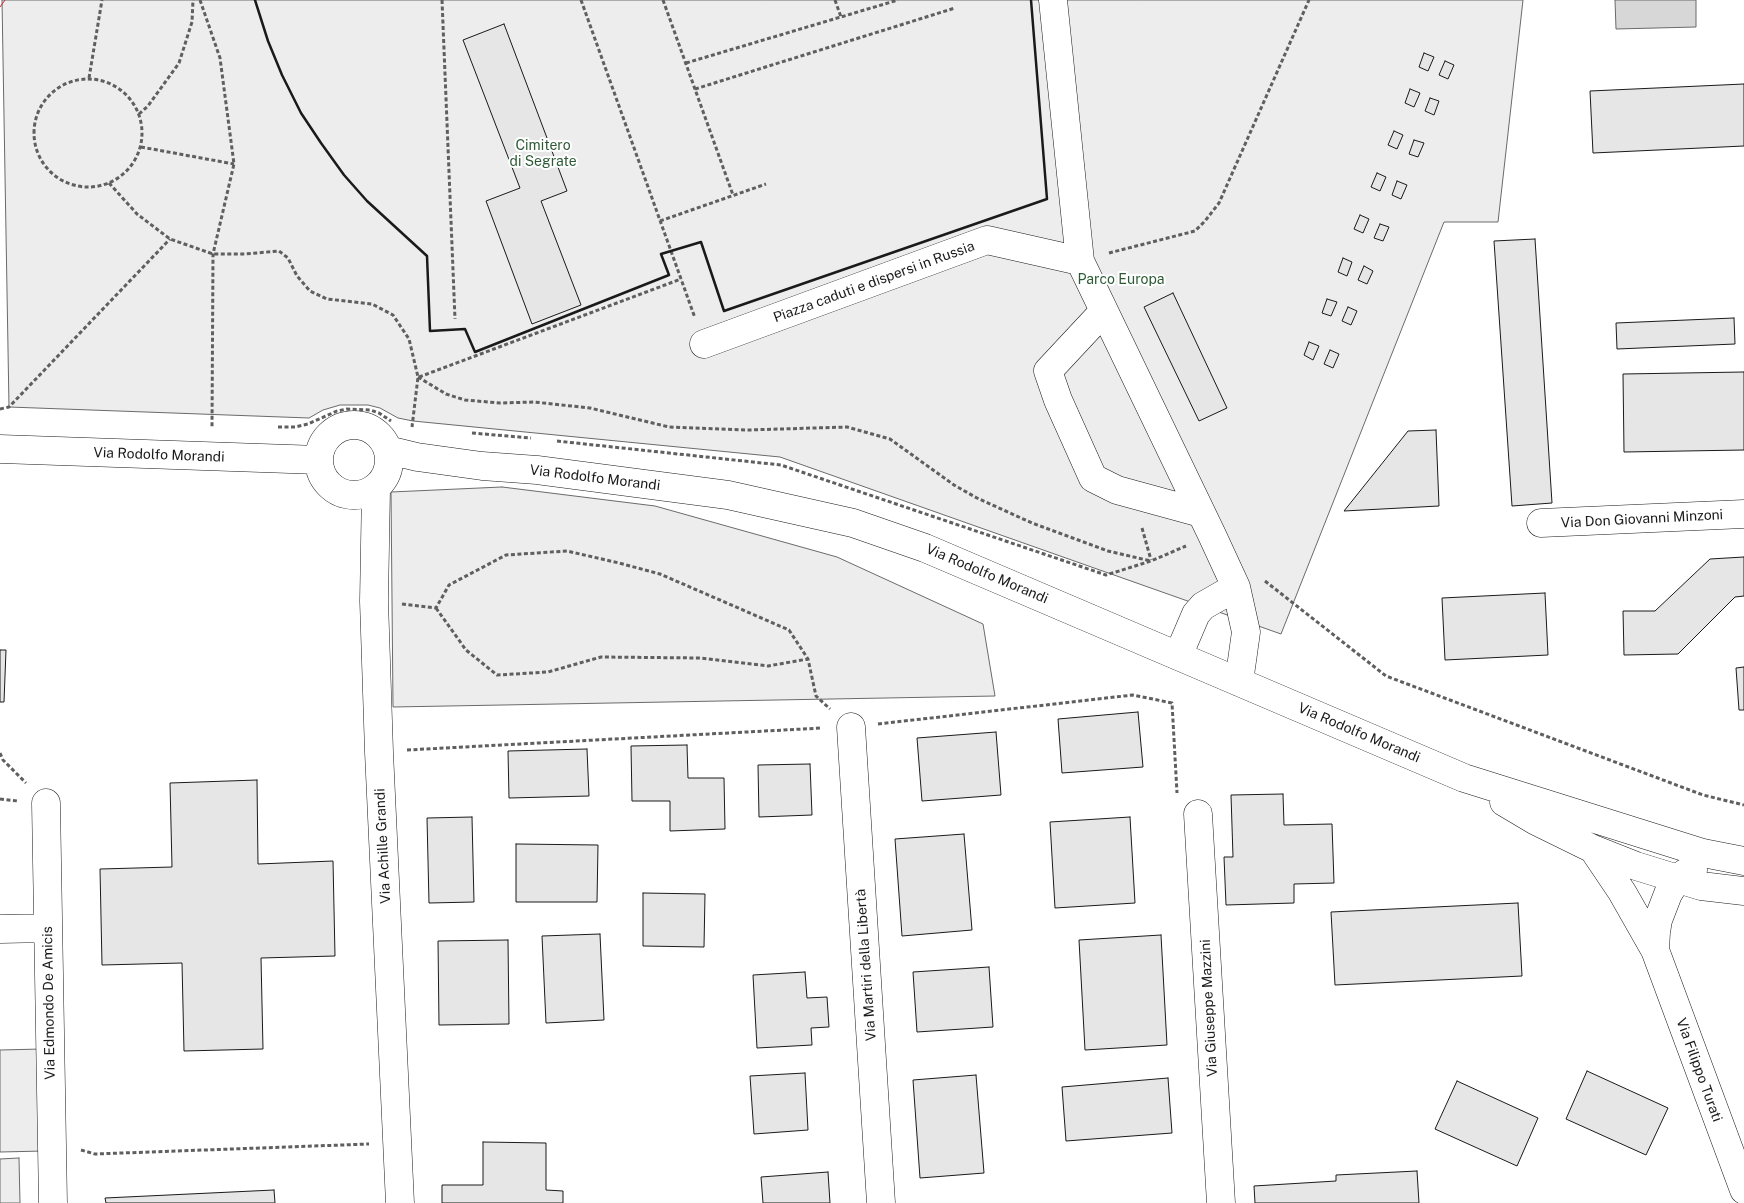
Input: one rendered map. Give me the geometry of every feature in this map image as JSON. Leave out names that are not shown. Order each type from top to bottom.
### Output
[{"type":"street","points":[[1053,0],[1080,261],[1236,587],[1246,632],[1239,682]]},
{"type":"street","name":"Piazza caduti e dispersi in Russia","points":[[704,344],[988,240],[1080,261]]},
{"type":"street","points":[[1104,311],[1048,371],[1058,400],[1093,478],[1117,490],[1207,524]]},
{"type":"street","points":[[319,460],[321,450],[327,438],[338,429],[352,425],[364,426],[376,432],[388,450],[390,464],[381,483]]},
{"type":"street","name":"Via Rodolfo Morandi","points":[[0,449],[319,460],[324,478],[332,488],[341,493],[356,496],[369,493],[381,483],[417,472],[482,466]]},
{"type":"street","name":"Via Rodolfo Morandi","points":[[388,450],[417,457],[482,466],[537,470],[728,495],[853,523],[925,548],[1464,778],[1703,853],[1744,860]]},
{"type":"street","name":"Via Achille Grandi","points":[[381,483],[374,601],[378,752],[400,1203]]},
{"type":"street","name":"Via Don Giovanni Minzoni","points":[[1541,523],[1744,514]]},
{"type":"street","points":[[1178,656],[1196,614],[1203,606],[1236,587]]},
{"type":"street","name":"Via Martiri della Libertà","points":[[851,727],[881,1203]]},
{"type":"street","name":"Via Rodolfo Morandi","points":[[1464,778],[1536,821],[1593,849],[1636,866],[1701,886],[1744,891]]},
{"type":"street","name":"Via Edmondo De Amicis","points":[[46,803],[52,1203]]},
{"type":"street","name":"Via Giuseppe Mazzini","points":[[1198,814],[1220,1203]]},
{"type":"street","name":"Via Filippo Turati","points":[[1593,849],[1622,892],[1656,950],[1744,1190]]},
{"type":"street","points":[[1678,879],[1685,873],[1694,870],[1744,875]]},
{"type":"street","name":"Via Filippo Turati","points":[[1656,950],[1658,920],[1668,894],[1678,879]]},
{"type":"street","points":[[0,929],[48,928]]},
{"type":"path","points":[[89,78],[102,0]]},
{"type":"path","points":[[140,114],[179,63],[192,22],[193,0]]},
{"type":"path","points":[[200,0],[220,58],[234,164],[213,254],[212,427]]},
{"type":"path","points":[[442,0],[455,318]]},
{"type":"path","points":[[581,0],[704,344]]},
{"type":"path","points":[[663,0],[734,195]]},
{"type":"path","points":[[835,0],[841,17]]},
{"type":"path","points":[[686,63],[898,0]]},
{"type":"path","points":[[1080,261],[1195,231],[1206,221],[1219,203],[1308,0]]},
{"type":"path","points":[[695,89],[955,8]]},
{"type":"path","points":[[89,78],[105,81],[119,88],[131,99],[140,114],[143,130],[141,147],[134,162],[123,175],[109,183],[92,188],[75,186],[59,179],[46,167],[37,152],[34,135],[36,117],[44,102],[56,89],[71,81],[89,78]]},
{"type":"path","points":[[141,147],[234,164]]},
{"type":"path","points":[[109,183],[137,214],[170,239],[213,254],[278,251],[288,258],[297,276],[310,291],[327,299],[372,304],[393,315],[409,339],[418,377],[412,430]]},
{"type":"path","points":[[660,221],[766,184]]},
{"type":"path","points":[[0,409],[9,407],[170,239]]},
{"type":"path","points":[[418,377],[681,279]]},
{"type":"path","points":[[418,377],[446,394],[465,400],[534,402],[590,408],[669,427],[748,430],[848,427],[890,439],[954,485],[977,498],[1032,523],[1108,551],[1151,561],[1207,524]]},
{"type":"path","points":[[436,608],[449,585],[506,555],[567,551],[619,562],[660,574],[790,630],[808,659],[816,696],[851,727]]},
{"type":"path","points":[[1262,578],[1386,676],[1703,795],[1744,804]]},
{"type":"path","points":[[374,601],[436,608],[466,650],[497,675],[548,672],[601,657],[700,658],[768,666],[808,659]]},
{"type":"path","points":[[378,752],[851,727],[1133,695],[1172,703],[1178,810],[1198,814]]},
{"type":"path","points":[[0,753],[4,760],[46,803]]},
{"type":"path","points":[[0,764],[4,760]]},
{"type":"path","points":[[52,1141],[95,1154],[398,1143]]},
{"type":"shaded area","name":"Parco Europa","points":[[2,0],[1523,0],[1498,222],[1444,222],[1281,634],[780,457],[413,421],[398,418],[380,408],[368,405],[340,405],[323,410],[309,418],[9,407]]},
{"type":"shaded area","points":[[1615,0],[1696,0],[1696,27],[1616,29]]},
{"type":"shaded area","points":[[502,487],[655,506],[837,557],[983,624],[995,696],[393,707],[391,492]]},
{"type":"shaded area","points":[[42,1049],[44,1151],[0,1152],[0,1050]]},
{"type":"shaded area","points":[[19,1158],[20,1203],[0,1203],[0,1159]]},
{"type":"building","points":[[504,24],[567,191],[541,201],[581,305],[532,324],[486,201],[520,188],[463,40]]},
{"type":"building","points":[[1424,53],[1434,57],[1428,71],[1419,67]]},
{"type":"building","points":[[1445,61],[1454,65],[1448,79],[1439,75]]},
{"type":"building","points":[[1744,84],[1744,146],[1593,153],[1590,91]]},
{"type":"building","points":[[1410,89],[1420,93],[1414,107],[1405,103]]},
{"type":"building","points":[[1430,98],[1439,101],[1434,115],[1425,111]]},
{"type":"building","points":[[1394,131],[1403,135],[1397,149],[1388,145]]},
{"type":"building","points":[[1414,140],[1424,143],[1418,157],[1409,154]]},
{"type":"building","points":[[1377,173],[1386,177],[1380,191],[1371,187]]},
{"type":"building","points":[[1397,181],[1407,185],[1401,199],[1392,195]]},
{"type":"building","points":[[1360,215],[1369,219],[1363,233],[1354,229]]},
{"type":"building","points":[[1380,224],[1389,227],[1383,241],[1374,238]]},
{"type":"building","points":[[1535,239],[1552,503],[1512,506],[1494,241]]},
{"type":"building","points":[[1343,258],[1352,262],[1347,276],[1338,272]]},
{"type":"building","points":[[1364,266],[1373,271],[1367,284],[1358,280]]},
{"type":"building","points":[[1173,293],[1227,408],[1199,421],[1144,307]]},
{"type":"building","points":[[1327,299],[1337,302],[1331,316],[1322,313]]},
{"type":"building","points":[[1348,307],[1357,311],[1351,325],[1342,321]]},
{"type":"building","points":[[1734,318],[1735,344],[1617,349],[1616,323]]},
{"type":"building","points":[[1309,342],[1319,346],[1313,360],[1304,355]]},
{"type":"building","points":[[1330,350],[1339,354],[1333,368],[1324,364]]},
{"type":"building","points":[[1744,372],[1744,450],[1624,452],[1623,374]]},
{"type":"building","points":[[1436,430],[1439,506],[1344,511],[1408,431]]},
{"type":"building","points":[[1744,557],[1744,596],[1735,597],[1678,654],[1624,655],[1623,611],[1655,611],[1710,559]]},
{"type":"building","points":[[1545,593],[1548,655],[1445,660],[1442,598]]},
{"type":"building","points":[[0,650],[6,650],[4,702],[0,702]]},
{"type":"building","points":[[1744,667],[1744,710],[1739,710],[1736,668]]},
{"type":"building","points":[[1138,712],[1143,767],[1062,773],[1058,719]]},
{"type":"building","points":[[996,732],[1001,795],[922,801],[917,738]]},
{"type":"building","points":[[687,745],[688,778],[724,778],[725,829],[670,831],[670,801],[632,801],[631,746]]},
{"type":"building","points":[[587,749],[589,796],[509,798],[508,751]]},
{"type":"building","points":[[810,764],[812,815],[759,817],[758,765]]},
{"type":"building","points":[[257,780],[258,864],[333,861],[335,956],[261,958],[263,1049],[184,1051],[182,963],[102,965],[100,869],[172,867],[170,783]]},
{"type":"building","points":[[1283,794],[1284,825],[1332,824],[1334,883],[1294,884],[1294,903],[1226,905],[1224,857],[1233,857],[1231,795]]},
{"type":"building","points":[[472,817],[474,902],[429,903],[427,818]]},
{"type":"building","points":[[1130,817],[1135,903],[1055,908],[1050,822]]},
{"type":"building","points":[[964,834],[972,930],[902,936],[895,839]]},
{"type":"building","points":[[516,844],[598,845],[597,902],[516,902]]},
{"type":"building","points":[[643,893],[705,894],[704,947],[643,946]]},
{"type":"building","points":[[1518,903],[1522,976],[1335,985],[1331,912]]},
{"type":"building","points":[[600,934],[604,1020],[546,1023],[542,936]]},
{"type":"building","points":[[1161,935],[1167,1045],[1085,1050],[1079,940]]},
{"type":"building","points":[[508,940],[509,1024],[439,1025],[438,941]]},
{"type":"building","points":[[989,967],[993,1027],[917,1032],[913,972]]},
{"type":"building","points":[[805,972],[807,998],[827,997],[829,1027],[811,1028],[812,1045],[757,1048],[753,975]]},
{"type":"building","points":[[1587,1071],[1668,1108],[1646,1155],[1566,1119]]},
{"type":"building","points":[[805,1073],[808,1130],[754,1134],[750,1076]]},
{"type":"building","points":[[976,1075],[984,1173],[920,1178],[913,1080]]},
{"type":"building","points":[[1168,1078],[1172,1133],[1066,1141],[1062,1087]]},
{"type":"building","points":[[1457,1081],[1538,1118],[1517,1166],[1435,1129]]},
{"type":"building","points":[[483,1142],[546,1143],[546,1190],[563,1191],[563,1203],[442,1203],[442,1185],[483,1185]]},
{"type":"building","points":[[1417,1171],[1419,1203],[1255,1203],[1254,1186],[1336,1181],[1336,1175]]},
{"type":"building","points":[[828,1172],[830,1203],[763,1203],[761,1177]]},
{"type":"building","points":[[274,1190],[275,1203],[106,1203],[105,1198]]},
{"type":"wall","points":[[255,0],[268,41],[282,75],[301,113],[321,143],[344,175],[367,201],[427,256],[430,331],[465,329],[475,352],[669,275],[661,254],[701,242],[724,311],[1047,199],[1031,0]]},
{"type":"power","points":[[0,7],[5,0]]},
{"type":"park label","name":"Cimitero di Segrate","points":[[543,154]]}]
